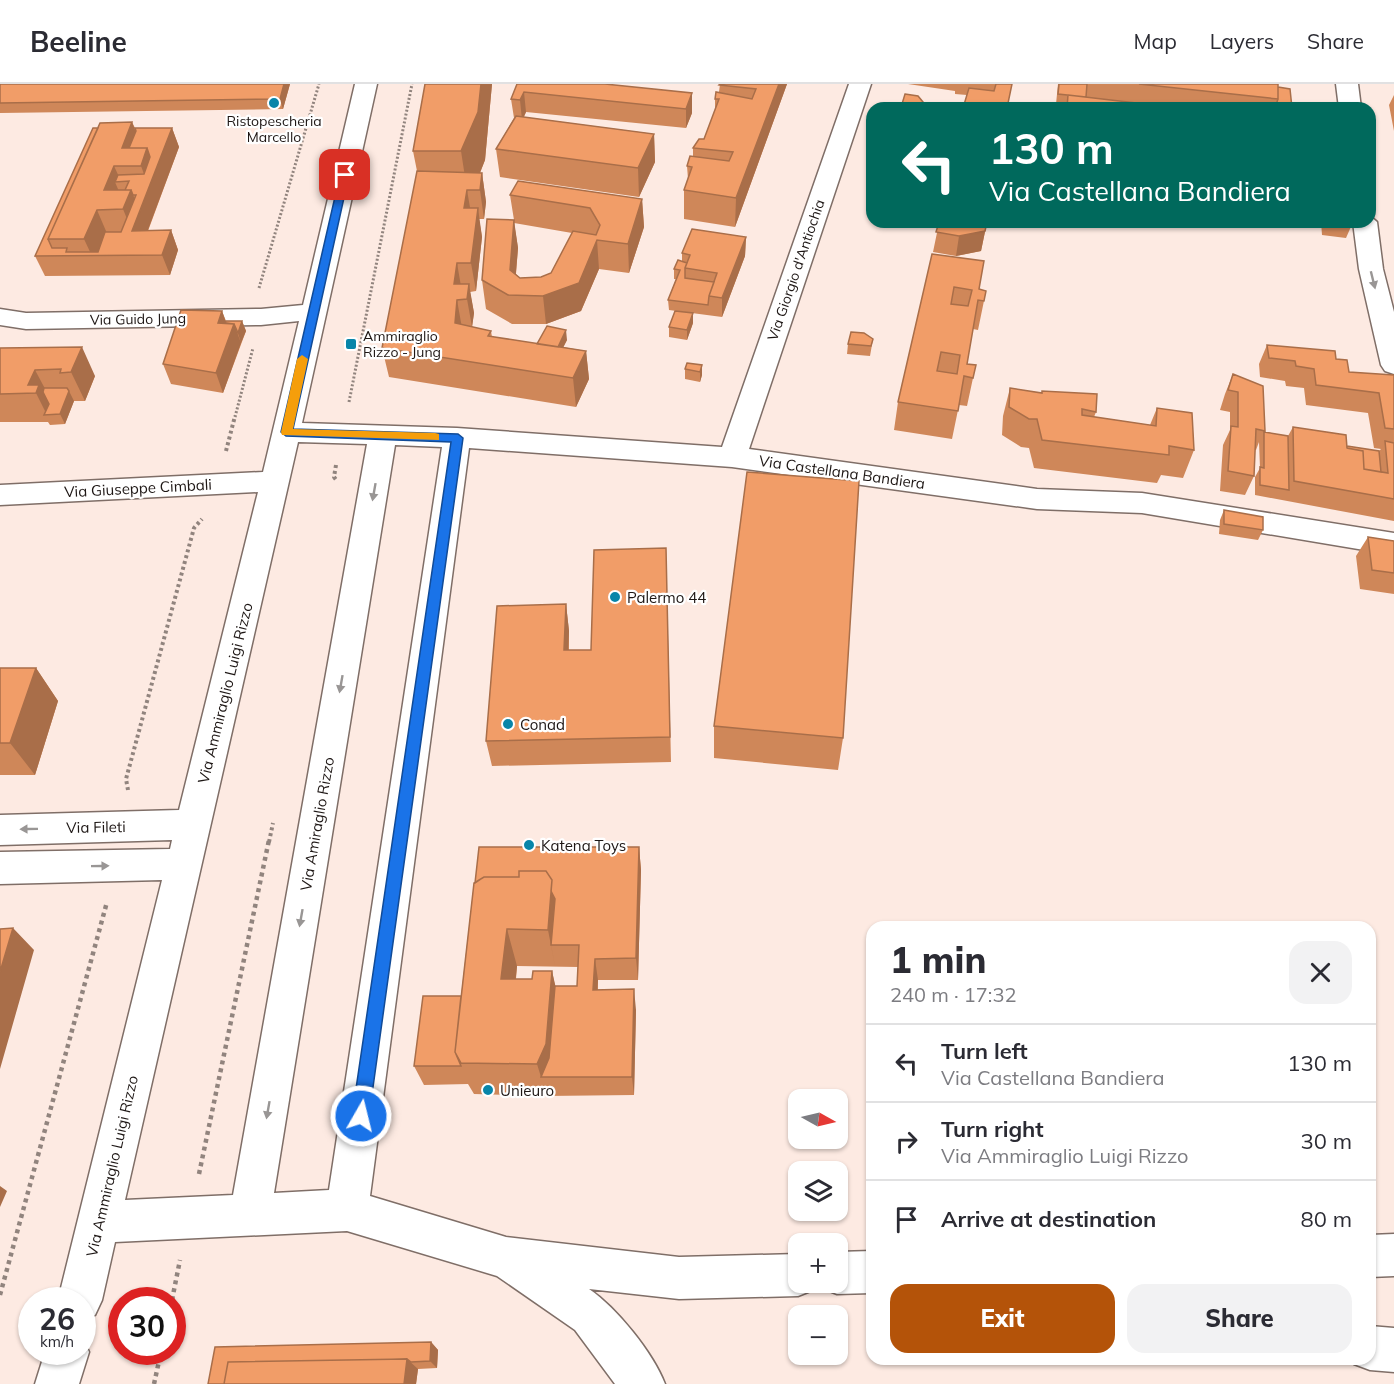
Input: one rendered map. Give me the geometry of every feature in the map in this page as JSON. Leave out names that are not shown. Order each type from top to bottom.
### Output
[{"type":"street","name":"Via Ammiraglio Luigi Rizzo","points":[[83,1287],[275,481],[366,84]]},
{"type":"street","name":"Via Giorgio d'Antiochia","points":[[732,457],[860,84]]},
{"type":"street","points":[[1347,84],[1349,102]]},
{"type":"street","points":[[1366,228],[1371,269],[1394,365]]},
{"type":"street","name":"Via Guido Jung","points":[[0,316],[26,321],[261,317],[313,312]]},
{"type":"street","name":"Via Castellana Bandiera","points":[[286,432],[458,438],[732,457],[1037,499],[1142,503],[1394,544]]},
{"type":"street","name":"Via Amiraglio Rizzo","points":[[250,1215],[383,434]]},
{"type":"street","points":[[347,1210],[458,438]]},
{"type":"street","name":"Via Giuseppe Cimbali","points":[[0,495],[275,481]]},
{"type":"street","name":"Via Fileti","points":[[0,830],[193,825]]},
{"type":"street","points":[[0,868],[184,864]]},
{"type":"street","points":[[99,1222],[347,1210],[506,1258],[679,1278],[788,1275]]},
{"type":"street","points":[[1376,1256],[1394,1255]]},
{"type":"street","points":[[506,1258],[590,1315],[643,1384]]},
{"type":"street","points":[[848,1273],[866,1272]]},
{"type":"street","points":[[1376,1348],[1394,1350]]},
{"type":"street","points":[[57,1384],[63,1365]]},
{"type":"path","points":[[125,827],[130,807],[126,779],[194,528],[211,509],[266,299],[257,296],[319,84]]},
{"type":"path","points":[[339,483],[334,477],[412,84]]},
{"type":"path","points":[[175,1287],[274,821]]},
{"type":"path","points":[[0,1295],[116,865]]},
{"type":"path","points":[[154,1384],[158,1365]]},
{"type":"building","points":[[0,84],[284,84],[280,99],[0,103]]},
{"type":"building","points":[[425,84],[481,84],[478,112],[461,151],[413,151]]},
{"type":"building","points":[[517,84],[605,84],[692,93],[686,109],[524,92],[520,100],[511,99]]},
{"type":"building","points":[[720,84],[779,84],[736,198],[684,190],[692,167],[687,166],[690,156],[729,161],[733,152],[693,148],[699,139],[704,139],[719,99],[715,99],[716,92],[752,99],[756,89]]},
{"type":"building","points":[[996,84],[1012,84],[1008,102],[965,102],[969,88],[994,91]]},
{"type":"building","points":[[1059,84],[1087,84],[1086,97],[1058,94]]},
{"type":"building","points":[[1139,84],[1278,84],[1278,99]]},
{"type":"building","points":[[1278,87],[1290,89],[1291,102],[1277,102]]},
{"type":"building","points":[[905,94],[918,96],[923,102],[903,102]]},
{"type":"building","points":[[1068,95],[1128,102],[1067,102]]},
{"type":"building","points":[[516,116],[654,134],[638,168],[496,149]]},
{"type":"building","points":[[132,122],[122,148],[147,148],[141,166],[114,166],[104,190],[131,190],[123,209],[97,210],[84,239],[48,239],[100,123]]},
{"type":"building","points":[[93,128],[98,128],[48,239],[52,248],[67,248],[66,252],[98,252],[105,232],[121,232],[136,195],[133,195],[131,190],[125,190],[129,181],[115,182],[118,175],[144,174],[150,157],[147,148],[129,148],[136,131],[135,128],[172,128],[132,231],[171,230],[162,255],[35,256]]},
{"type":"building","points":[[417,171],[482,173],[480,190],[467,190],[464,208],[478,208],[471,263],[457,263],[454,284],[469,284],[467,299],[457,300],[455,323],[491,331],[488,336],[586,351],[573,378],[382,348]]},
{"type":"building","points":[[518,181],[642,199],[628,244],[597,240],[579,283],[543,296],[508,295],[482,280],[487,219],[514,220],[510,270],[520,278],[541,277],[551,273],[573,231],[596,235],[600,225],[590,208],[510,195]]},
{"type":"building","points":[[937,228],[986,228],[985,231],[959,236],[936,232]]},
{"type":"building","points":[[692,229],[746,237],[722,298],[709,296],[717,273],[685,268],[690,255],[682,253]]},
{"type":"building","points":[[932,254],[984,261],[979,289],[986,291],[984,301],[978,300],[967,364],[976,365],[973,378],[964,376],[958,411],[898,402]],"holes":[[[954,287],[972,290],[968,306],[951,304]],[[941,352],[960,355],[957,374],[937,371]]]},
{"type":"building","points":[[678,260],[687,263],[685,278],[714,282],[708,305],[668,300],[680,270],[674,269]]},
{"type":"building","points":[[181,310],[222,311],[218,323],[234,324],[216,373],[163,364]]},
{"type":"building","points":[[675,311],[693,313],[687,330],[669,327]]},
{"type":"building","points":[[226,321],[242,321],[238,333],[234,324],[225,323]]},
{"type":"building","points":[[547,326],[566,330],[558,347],[537,344]]},
{"type":"building","points":[[851,332],[864,333],[873,339],[871,346],[848,344]]},
{"type":"building","points":[[1267,345],[1335,351],[1336,359],[1347,360],[1349,372],[1394,375],[1394,429],[1385,428],[1379,393],[1316,385],[1314,369],[1296,366],[1295,361],[1269,358]]},
{"type":"building","points":[[82,347],[71,372],[60,373],[61,369],[35,370],[28,385],[39,385],[36,393],[0,394],[0,348]]},
{"type":"building","points":[[687,363],[702,365],[700,372],[685,369]]},
{"type":"building","points":[[1233,374],[1263,386],[1265,431],[1256,429],[1254,476],[1228,471],[1231,426],[1238,427],[1238,392],[1228,390]]},
{"type":"building","points":[[44,388],[67,388],[69,391],[60,414],[44,415],[49,404],[43,392]]},
{"type":"building","points":[[1010,388],[1042,393],[1042,391],[1097,394],[1096,412],[1082,409],[1082,415],[1156,426],[1157,408],[1192,413],[1194,450],[1169,446],[1169,455],[1042,440],[1037,419],[1029,419],[1009,407]]},
{"type":"building","points":[[1293,427],[1346,435],[1347,448],[1363,451],[1364,469],[1388,473],[1385,441],[1394,443],[1394,499],[1294,481]]},
{"type":"building","points":[[1264,432],[1288,436],[1289,490],[1260,485],[1260,467],[1264,468]]},
{"type":"building","points":[[1347,446],[1379,451],[1381,472],[1364,469],[1363,451],[1347,448]]},
{"type":"building","points":[[747,472],[859,481],[843,738],[714,726]]},
{"type":"building","points":[[1224,510],[1263,517],[1263,530],[1224,524]]},
{"type":"building","points":[[1368,537],[1394,541],[1394,573],[1372,570]]},
{"type":"building","points":[[666,548],[670,737],[486,741],[497,606],[566,604],[564,650],[591,650],[594,550]]},
{"type":"building","points":[[0,668],[36,668],[10,743],[0,743]]},
{"type":"building","points":[[479,847],[639,847],[636,958],[595,959],[593,990],[634,989],[632,1077],[541,1077],[549,1058],[555,986],[577,986],[579,945],[551,945],[555,899],[551,891],[552,880],[546,871],[519,871],[519,877],[484,877],[475,883]]},
{"type":"building","points":[[519,871],[546,871],[552,880],[548,930],[507,929],[501,979],[532,979],[533,971],[552,971],[546,1044],[537,1064],[461,1063],[455,1052],[474,883],[484,877],[519,877]]},
{"type":"building","points":[[13,928],[0,972],[0,929]]},
{"type":"building","points":[[423,996],[461,996],[455,1052],[461,1066],[414,1066]]},
{"type":"building","points":[[431,1342],[430,1361],[411,1362],[407,1359],[228,1362],[224,1384],[208,1384],[215,1347]]},
{"type":"building","points":[[407,1359],[404,1384],[224,1384],[228,1362]]},
{"type":"slow traffic","points":[[302,359],[286,432],[435,437]]},
{"type":"place","name":"Ristopescheria Marcello","points":[[274,103]]},
{"type":"place","name":"Ammiraglio Rizzo - Jung","points":[[351,344]]},
{"type":"place","name":"Palermo 44","points":[[615,597]]},
{"type":"place","name":"Conad","points":[[508,724]]},
{"type":"place","name":"Katena Toys","points":[[529,845]]},
{"type":"place","name":"Unieuro","points":[[488,1090]]},
{"type":"route","points":[[345,175],[286,432],[458,438],[361,1116]]}]
